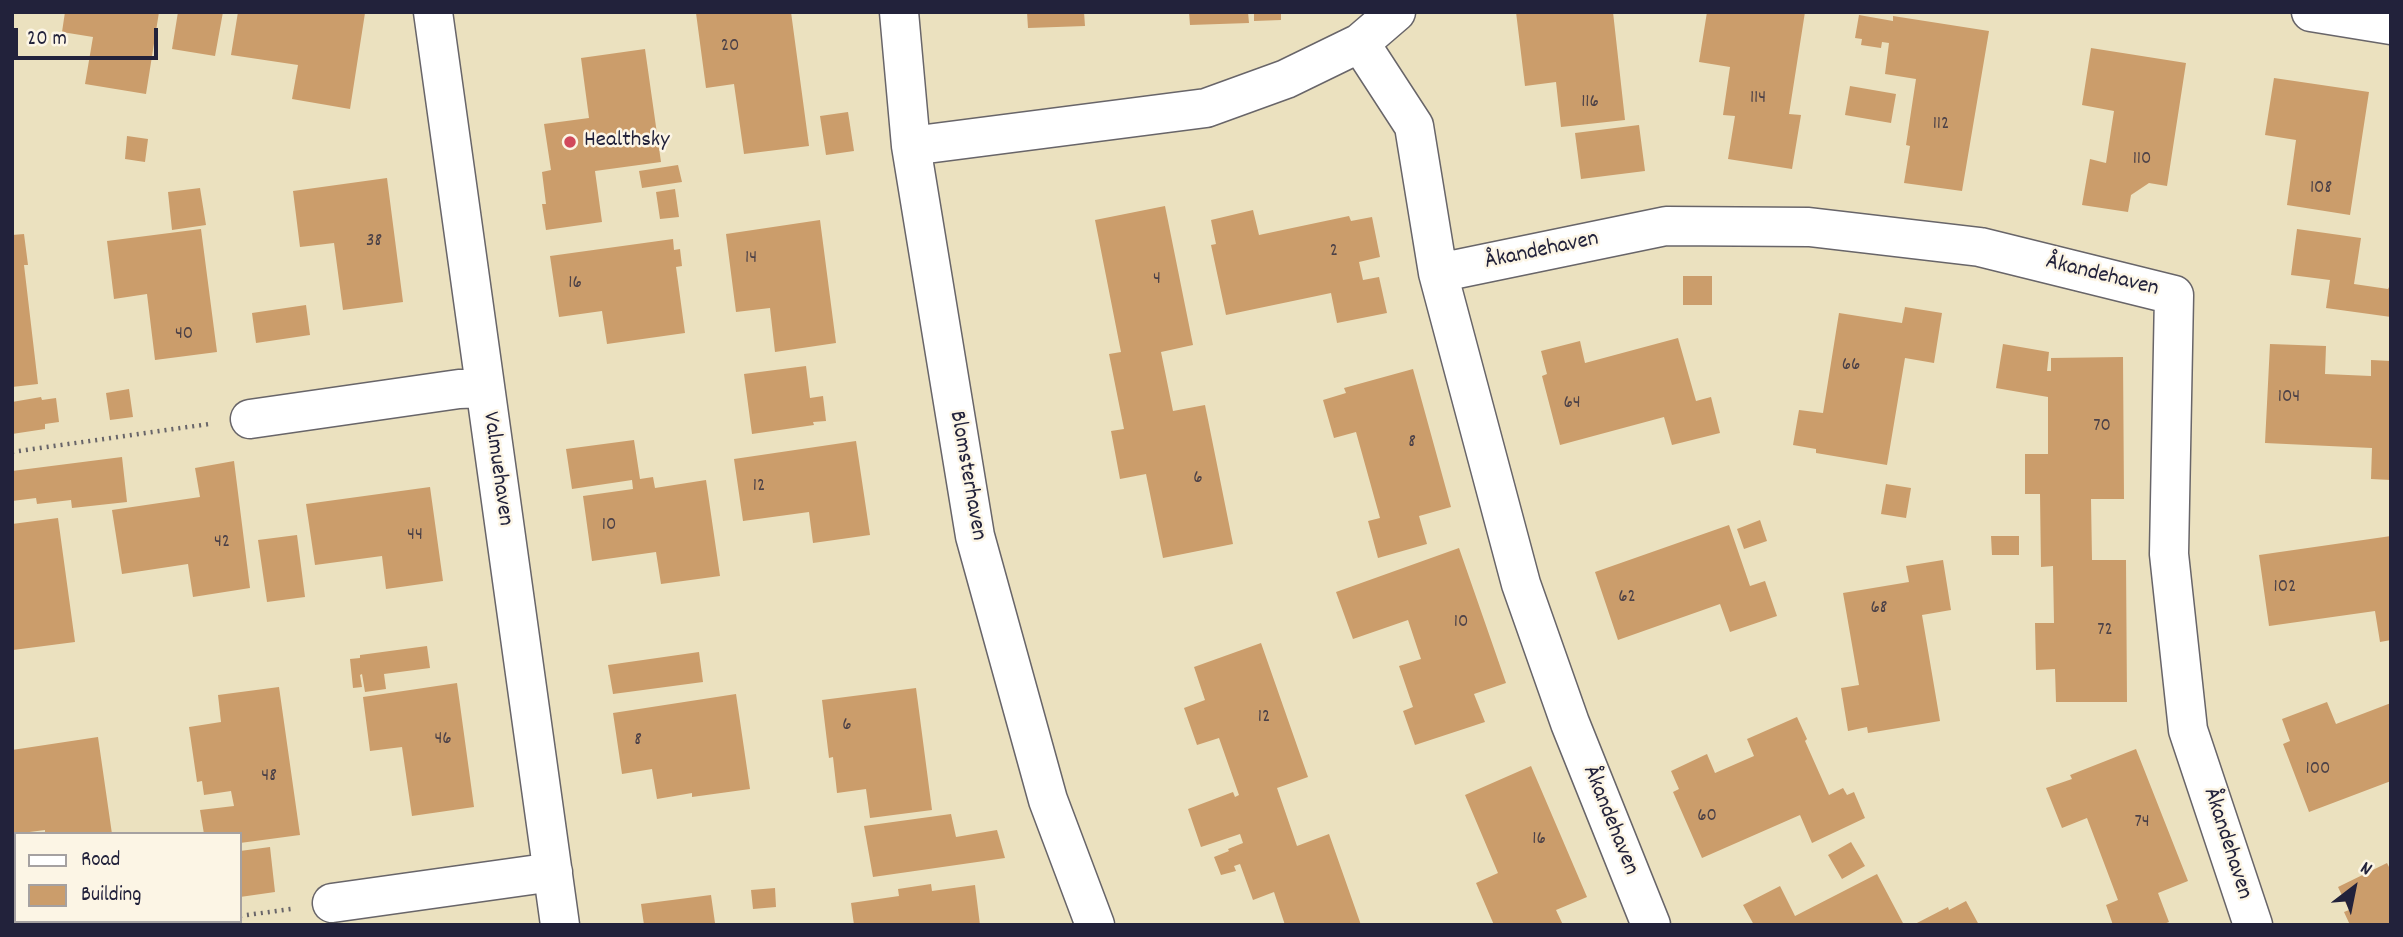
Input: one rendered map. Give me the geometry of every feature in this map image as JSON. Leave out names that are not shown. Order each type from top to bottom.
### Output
[{"type":"street","name":"Valmuehaven","points":[[433,12],[560,925]]},
{"type":"street","name":"Blomsterhaven","points":[[899,12],[911,146],[975,536],[1048,800],[1095,925]]},
{"type":"street","points":[[911,146],[1206,108],[1286,79],[1360,43],[1396,12]]},
{"type":"street","points":[[2311,12],[2391,25]]},
{"type":"street","name":"Åkandehaven","points":[[1360,43],[1414,126],[1438,273],[1521,584],[1570,723],[1651,925]]},
{"type":"street","name":"Åkandehaven","points":[[1438,273],[1667,226],[1809,227],[1980,247],[2174,295],[2169,554],[2188,730],[2253,925]]},
{"type":"street","points":[[250,419],[459,389],[485,388]]},
{"type":"street","points":[[332,903],[553,872]]},
{"type":"path","points":[[12,452],[250,419]]},
{"type":"building","points":[[65,12],[159,12],[146,94],[85,84],[93,37],[62,32]]},
{"type":"building","points":[[178,12],[223,12],[215,56],[172,49]]},
{"type":"building","points":[[238,12],[365,13],[350,109],[292,99],[298,65],[231,55]]},
{"type":"building","points":[[791,12],[809,146],[744,154],[734,84],[706,88],[696,13]]},
{"type":"building","points":[[1027,12],[1084,12],[1085,26],[1028,28]]},
{"type":"building","points":[[1189,12],[1248,12],[1249,23],[1190,25]]},
{"type":"building","points":[[1254,12],[1281,12],[1281,20],[1254,21]]},
{"type":"building","points":[[1516,12],[1613,12],[1625,120],[1561,127],[1556,82],[1525,86]]},
{"type":"building","points":[[1707,12],[1805,12],[1789,114],[1801,115],[1792,169],[1728,159],[1735,116],[1723,115],[1730,67],[1699,62]]},
{"type":"building","points":[[1859,15],[1893,21],[1893,16],[1989,31],[1962,191],[1904,183],[1910,146],[1906,145],[1916,79],[1885,74],[1889,43],[1882,42],[1881,48],[1861,45],[1862,39],[1855,38]]},
{"type":"building","points":[[2091,48],[2186,63],[2167,186],[2149,183],[2131,195],[2128,212],[2082,205],[2090,159],[2106,163],[2114,111],[2082,105]]},
{"type":"building","points":[[645,49],[661,162],[595,171],[602,222],[546,230],[542,204],[546,204],[542,172],[551,170],[544,124],[589,118],[581,58]]},
{"type":"building","points":[[2274,78],[2369,92],[2350,215],[2287,205],[2296,140],[2265,135]]},
{"type":"building","points":[[1850,86],[1896,94],[1891,123],[1845,115]]},
{"type":"building","points":[[848,112],[854,151],[826,155],[820,116]]},
{"type":"building","points":[[1639,125],[1645,171],[1581,179],[1575,133]]},
{"type":"building","points":[[127,136],[148,139],[145,162],[125,159]]},
{"type":"building","points":[[678,165],[682,182],[642,188],[639,171]]},
{"type":"building","points":[[387,178],[403,302],[343,310],[334,243],[300,247],[293,191]]},
{"type":"building","points":[[200,188],[206,225],[172,230],[168,192]]},
{"type":"building","points":[[675,189],[679,217],[660,219],[656,192]]},
{"type":"building","points":[[1165,206],[1193,345],[1161,352],[1173,411],[1205,405],[1233,544],[1163,558],[1146,474],[1120,479],[1111,431],[1124,429],[1109,354],[1121,352],[1095,220]]},
{"type":"building","points":[[1253,210],[1259,235],[1349,216],[1351,221],[1372,217],[1380,257],[1359,262],[1363,280],[1379,277],[1387,313],[1337,323],[1331,293],[1226,315],[1211,245],[1216,244],[1211,220]]},
{"type":"building","points":[[820,220],[836,343],[775,352],[770,308],[736,312],[726,234]]},
{"type":"building","points":[[201,229],[217,352],[155,360],[147,294],[114,299],[107,241]]},
{"type":"building","points":[[2297,229],[2361,238],[2354,284],[2388,289],[2391,283],[2391,317],[2326,308],[2330,280],[2291,275]]},
{"type":"building","points":[[24,234],[28,265],[24,265],[38,384],[12,387],[12,235]]},
{"type":"building","points":[[673,239],[674,250],[680,249],[682,266],[676,267],[685,333],[607,344],[602,311],[559,317],[550,256]]},
{"type":"building","points":[[1683,276],[1712,276],[1712,305],[1683,305]]},
{"type":"building","points":[[306,305],[310,335],[256,343],[252,313]]},
{"type":"building","points":[[1905,307],[1942,313],[1934,363],[1905,358],[1887,465],[1816,453],[1816,449],[1793,445],[1799,410],[1823,413],[1839,313],[1902,323]]},
{"type":"building","points":[[1678,338],[1696,401],[1711,397],[1720,433],[1672,445],[1664,417],[1560,445],[1542,376],[1547,374],[1541,351],[1580,341],[1585,363]]},
{"type":"building","points":[[2003,344],[2049,352],[2047,371],[2051,371],[2051,358],[2123,357],[2124,499],[2091,499],[2092,560],[2126,560],[2127,702],[2056,702],[2055,669],[2036,670],[2035,623],[2054,623],[2053,566],[2041,567],[2040,494],[2025,494],[2025,454],[2048,454],[2048,397],[1996,388]]},
{"type":"building","points":[[2270,344],[2326,346],[2325,374],[2371,376],[2371,360],[2391,361],[2391,480],[2371,479],[2372,448],[2265,443]]},
{"type":"building","points":[[806,366],[810,398],[823,396],[826,421],[752,434],[744,374]]},
{"type":"building","points":[[1413,369],[1451,507],[1419,516],[1427,544],[1378,558],[1368,521],[1380,518],[1356,432],[1334,438],[1323,400],[1346,393],[1344,388]]},
{"type":"building","points":[[129,389],[133,417],[110,420],[106,393]]},
{"type":"building","points":[[41,397],[42,400],[56,398],[59,422],[45,424],[45,429],[12,434],[12,402]]},
{"type":"building","points":[[634,440],[640,479],[653,477],[655,488],[706,480],[720,576],[661,584],[656,552],[592,561],[583,496],[633,489],[632,480],[572,489],[566,449]]},
{"type":"building","points":[[856,441],[870,535],[813,543],[809,512],[743,521],[734,459]]},
{"type":"building","points":[[122,457],[127,502],[72,508],[71,500],[37,504],[36,498],[12,501],[12,471]]},
{"type":"building","points":[[234,461],[250,588],[193,597],[188,564],[122,574],[112,510],[200,497],[195,468]]},
{"type":"building","points":[[1886,484],[1911,488],[1906,518],[1881,514]]},
{"type":"building","points":[[430,487],[443,581],[386,589],[382,556],[315,565],[306,504]]},
{"type":"building","points":[[58,518],[75,642],[13,650],[12,524]]},
{"type":"building","points":[[1760,520],[1767,541],[1744,549],[1737,529]]},
{"type":"building","points":[[1729,525],[1750,586],[1765,581],[1777,616],[1730,632],[1720,604],[1618,640],[1595,572]]},
{"type":"building","points":[[297,535],[305,597],[267,602],[258,540]]},
{"type":"building","points":[[1991,536],[2019,536],[2019,555],[1992,555]]},
{"type":"building","points":[[2391,536],[2391,640],[2380,642],[2375,611],[2269,626],[2259,555]]},
{"type":"building","points":[[1459,548],[1506,683],[1474,694],[1485,722],[1415,745],[1403,711],[1413,707],[1399,666],[1421,659],[1408,620],[1353,639],[1336,592]]},
{"type":"building","points":[[1943,560],[1951,610],[1922,615],[1940,721],[1868,733],[1867,727],[1848,731],[1841,688],[1859,685],[1843,593],[1909,582],[1906,566]]},
{"type":"building","points":[[1261,643],[1308,777],[1277,788],[1297,846],[1329,834],[1361,925],[1285,925],[1274,892],[1253,900],[1240,864],[1234,866],[1236,871],[1221,875],[1214,857],[1243,843],[1240,834],[1201,847],[1188,809],[1233,792],[1235,797],[1239,795],[1219,738],[1197,745],[1184,708],[1205,700],[1194,667]]},
{"type":"building","points":[[427,646],[430,668],[384,674],[386,689],[365,692],[362,674],[362,687],[353,688],[350,659],[360,658],[360,655]]},
{"type":"building","points":[[699,652],[703,682],[613,694],[608,665]]},
{"type":"building","points":[[457,683],[474,807],[412,816],[402,747],[370,751],[363,697]]},
{"type":"building","points":[[279,687],[300,835],[242,843],[242,832],[204,832],[200,810],[234,806],[231,791],[204,795],[202,781],[197,782],[189,727],[221,722],[218,695]]},
{"type":"building","points":[[916,688],[932,810],[870,818],[866,789],[837,793],[833,757],[829,758],[822,700]]},
{"type":"building","points":[[736,694],[750,789],[692,797],[692,793],[657,799],[652,769],[622,774],[613,713]]},
{"type":"building","points":[[2327,702],[2336,724],[2391,703],[2391,781],[2309,812],[2283,744],[2290,741],[2282,719]]},
{"type":"building","points":[[1797,717],[1829,795],[1843,788],[1847,795],[1854,792],[1865,818],[1812,843],[1800,815],[1702,858],[1673,792],[1679,789],[1671,771],[1707,754],[1715,773],[1754,756],[1747,739]]},
{"type":"building","points":[[98,737],[112,832],[45,830],[14,834],[12,750]]},
{"type":"building","points":[[2136,749],[2188,881],[2158,893],[2169,922],[2161,925],[2113,925],[2106,905],[2118,900],[2087,818],[2062,828],[2046,788],[2072,779],[2070,775]]},
{"type":"building","points":[[1531,766],[1587,897],[1556,910],[1563,925],[1494,925],[1476,883],[1498,873],[1465,795]]},
{"type":"building","points":[[951,814],[956,837],[997,830],[1005,858],[873,877],[864,826]]},
{"type":"building","points":[[1851,842],[1865,866],[1842,879],[1828,855]]},
{"type":"building","points":[[270,847],[275,892],[242,897],[242,851]]},
{"type":"building","points":[[2387,863],[2391,871],[2391,925],[2350,925],[2344,912],[2349,910],[2338,887]]},
{"type":"building","points":[[1877,874],[1904,925],[1754,925],[1743,905],[1780,886],[1795,916]]},
{"type":"building","points":[[931,884],[932,891],[975,885],[980,925],[854,925],[851,903],[899,896],[898,889]]},
{"type":"building","points":[[775,888],[776,907],[753,909],[751,890]]},
{"type":"building","points":[[711,895],[715,923],[644,925],[641,904]]},
{"type":"building","points":[[1966,901],[1979,925],[1913,925],[1948,907],[1949,910]]},
{"type":"place","name":"Healthsky","points":[[570,142]]}]
